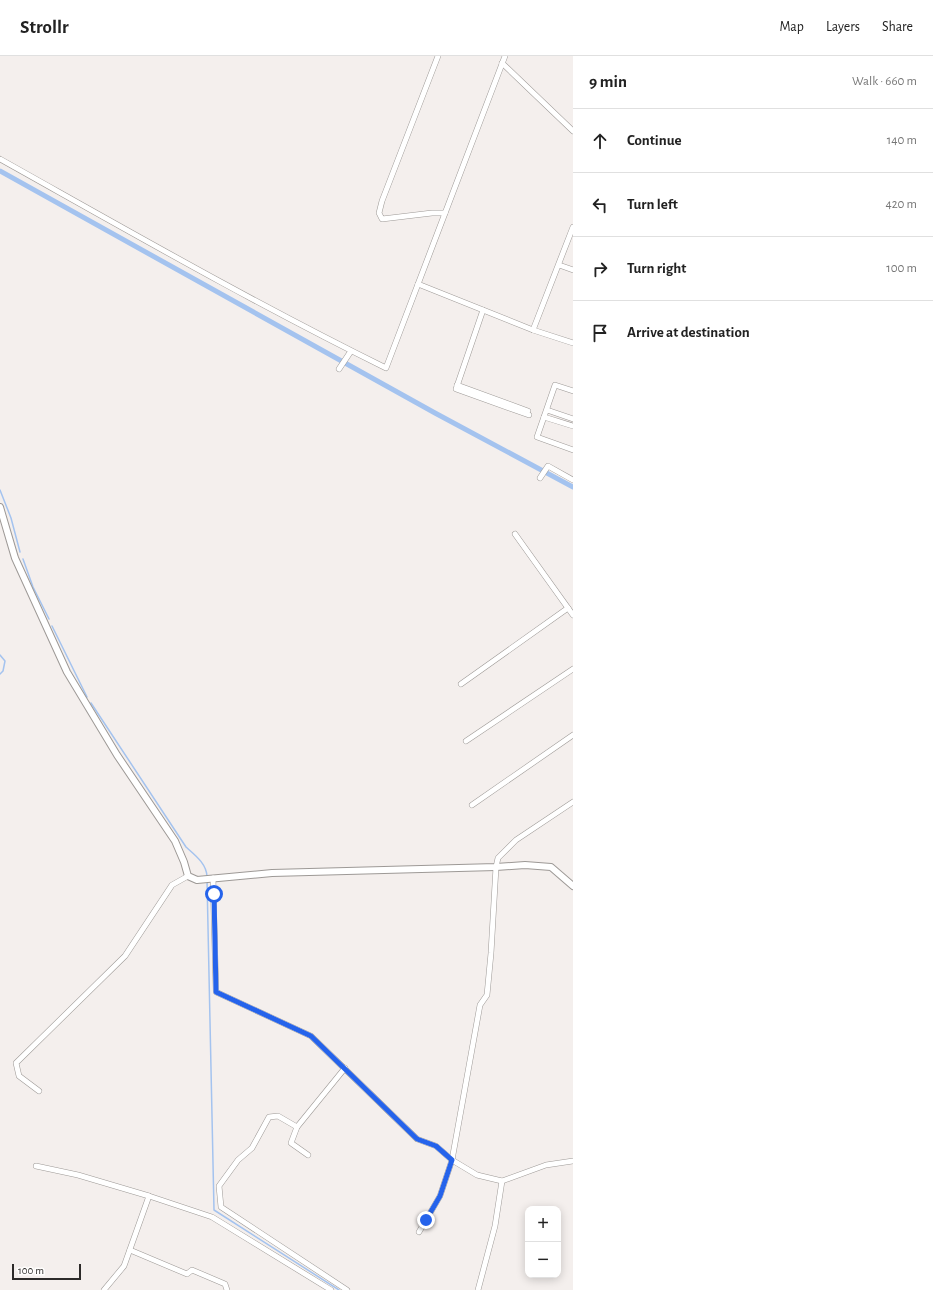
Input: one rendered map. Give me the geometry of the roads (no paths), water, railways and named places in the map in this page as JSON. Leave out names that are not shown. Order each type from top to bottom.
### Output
[{"type":"street","points":[[438,56],[382,201],[379,213],[382,219],[432,213],[445,213]]},
{"type":"street","points":[[0,159],[186,263],[351,351],[386,368],[505,56]]},
{"type":"street","points":[[502,63],[573,132]]},
{"type":"street","points":[[533,330],[573,227]]},
{"type":"street","points":[[558,265],[573,270]]},
{"type":"street","points":[[418,284],[533,330],[573,343]]},
{"type":"street","points":[[483,310],[456,389],[529,413]]},
{"type":"street","points":[[339,369],[351,351]]},
{"type":"street","points":[[573,391],[556,385],[537,437],[573,450]]},
{"type":"street","points":[[547,410],[573,419]]},
{"type":"street","points":[[544,417],[573,426]]},
{"type":"street","points":[[540,478],[548,466],[573,480]]},
{"type":"street","points":[[0,507],[15,558],[67,672],[117,755],[175,841],[188,876]]},
{"type":"street","points":[[515,534],[573,615]]},
{"type":"street","points":[[461,684],[568,608]]},
{"type":"street","points":[[466,741],[573,669]]},
{"type":"street","points":[[472,805],[573,735]]},
{"type":"street","points":[[419,1232],[440,1196],[452,1160],[480,1005],[487,995],[496,867],[498,858],[516,840],[573,802]]},
{"type":"street","points":[[188,876],[197,880],[272,873],[525,865],[551,867],[573,886]]},
{"type":"street","points":[[39,1091],[19,1076],[16,1063],[125,956],[172,885],[188,876]]},
{"type":"street","points":[[209,879],[216,992],[311,1036],[417,1139],[436,1146],[452,1160],[477,1175],[502,1181],[546,1165],[573,1161]]},
{"type":"street","points":[[308,1154],[291,1143],[297,1127],[345,1068]]},
{"type":"street","points":[[297,1127],[278,1116],[269,1117],[252,1148],[238,1160],[219,1186],[222,1207],[347,1290]]},
{"type":"street","points":[[36,1166],[78,1175],[212,1217],[331,1290]]},
{"type":"street","points":[[478,1290],[495,1226],[502,1181]]},
{"type":"street","points":[[104,1290],[124,1266],[149,1196]]},
{"type":"street","points":[[130,1250],[187,1274],[192,1270],[225,1284],[227,1290]]},
{"type":"waterway","points":[[0,171],[435,413],[573,487]]},
{"type":"waterway","points":[[0,490],[11,518],[20,552]]},
{"type":"waterway","points":[[23,559],[33,587],[49,619]]},
{"type":"waterway","points":[[52,626],[87,697]]},
{"type":"waterway","points":[[0,655],[5,661],[3,671],[0,674]]},
{"type":"waterway","points":[[91,703],[186,847],[203,864],[207,877]]},
{"type":"waterway","points":[[207,880],[214,1210],[339,1290]]}]
